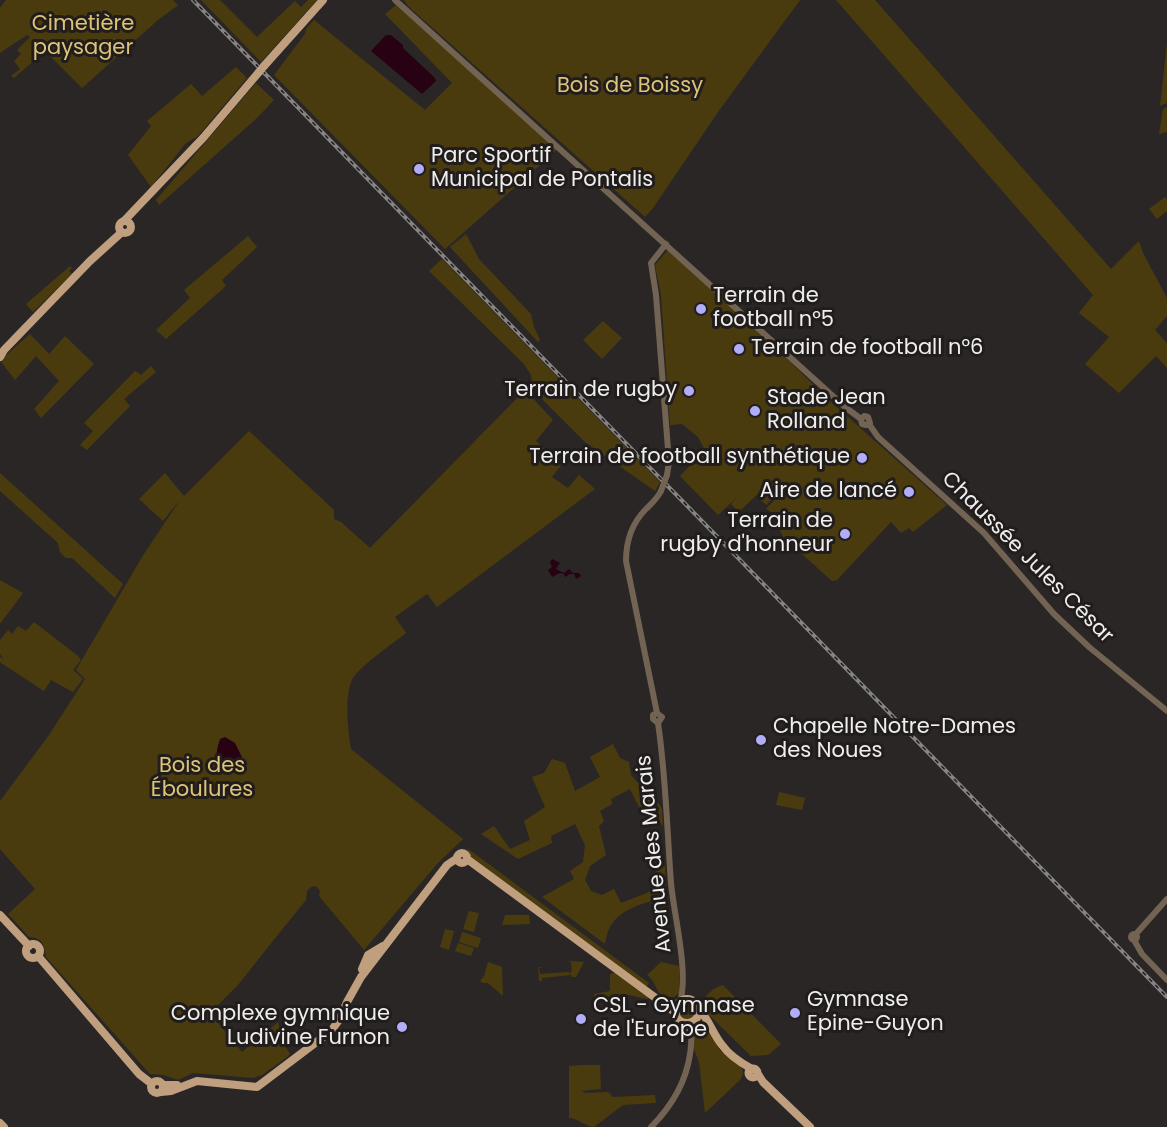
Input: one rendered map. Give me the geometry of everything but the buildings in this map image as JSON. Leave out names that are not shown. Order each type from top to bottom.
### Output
[{"type":"main road","points":[[1,353],[124,226],[325,0]]},
{"type":"main road","points":[[0,915],[29,946],[34,945],[39,948],[38,956],[139,1074],[152,1084],[154,1092],[162,1088],[171,1091],[190,1081],[257,1087],[331,1031],[371,959],[384,946],[447,865],[456,859],[457,855],[465,854],[467,859],[666,1004],[680,1005],[694,1002],[722,1046],[810,1127]]},
{"type":"main road","points":[[680,1005],[679,1018],[707,1020]]},
{"type":"main road","points":[[691,1020],[699,1009]]},
{"type":"main road","points":[[0,1123],[4,1127]]},
{"type":"street","name":"Chaussée Jules César","points":[[395,1],[861,419],[864,425],[869,424],[878,437],[984,533],[1054,614],[1089,647],[1167,711]]},
{"type":"street","name":"Avenue des Marais","points":[[666,244],[651,265],[656,295],[669,462],[667,475],[656,500],[633,525],[627,541],[626,561],[657,713],[662,717],[658,723],[663,757],[671,885],[682,963],[680,1005]]},
{"type":"street","points":[[1167,899],[1135,937],[1142,954],[1167,980]]},
{"type":"street","points":[[651,1127],[669,1106],[680,1088],[689,1059],[691,1020]]},
{"type":"green space","name":"Cimetière paysager","points":[[6,0],[173,0],[178,5],[82,88],[45,51],[14,78],[11,76],[20,69],[14,61],[21,54],[17,50],[30,37],[27,35],[0,53],[0,8]]},
{"type":"green space","points":[[201,0],[220,0],[257,37],[295,1],[301,7],[308,0],[317,0],[261,62]]},
{"type":"green space","name":"Bois de Boissy","points":[[404,0],[800,0],[645,217]]},
{"type":"green space","points":[[836,0],[875,0],[1111,269],[1139,241],[1167,298],[1167,316],[1155,330],[1167,343],[1167,368],[1156,356],[1119,393],[1085,364],[1109,337],[1079,313],[1093,295]]},
{"type":"green space","points":[[396,5],[558,149],[445,249],[274,75],[314,20],[425,110],[452,83],[385,14]]},
{"type":"green space","points":[[1167,43],[1167,103],[1160,106]]},
{"type":"green space","points":[[236,67],[247,78],[198,136],[186,143],[151,187],[128,155],[151,126],[147,121],[191,84],[202,96]]},
{"type":"green space","points":[[256,83],[274,100],[257,118],[159,205],[156,200]]},
{"type":"green space","points":[[1167,107],[1167,132],[1159,134],[1163,109]]},
{"type":"green space","points":[[1165,197],[1167,211],[1157,219],[1149,209]]},
{"type":"green space","points":[[466,234],[479,259],[531,314],[540,340],[538,342],[450,247]]},
{"type":"green space","points":[[248,236],[257,247],[222,280],[226,286],[166,339],[156,330],[190,298],[184,290]]},
{"type":"green space","name":"Stade Jean Rolland","points":[[668,250],[831,402],[947,505],[913,532],[909,528],[901,533],[891,522],[837,580],[832,581],[783,537],[773,513],[766,509],[783,491],[781,490],[766,505],[758,497],[773,482],[772,480],[739,512],[731,504],[737,497],[718,515],[680,476],[705,450],[698,437],[682,424],[670,425],[661,295],[655,265]]},
{"type":"green space","points":[[442,259],[660,482],[655,491],[585,442],[533,390],[531,375],[524,364],[429,271]]},
{"type":"green space","points":[[70,266],[72,268],[69,271],[72,274],[33,312],[26,304]]},
{"type":"green space","points":[[603,321],[622,338],[602,359],[583,340]]},
{"type":"green space","points":[[30,334],[49,354],[65,336],[94,364],[41,418],[34,409],[59,381],[36,356],[15,380],[2,363],[4,357]]},
{"type":"green space","points":[[151,366],[156,372],[124,399],[130,406],[87,450],[80,445],[93,431],[84,423],[135,371],[141,375]]},
{"type":"green space","name":"Bois des Éboulures","points":[[525,390],[553,420],[536,441],[562,464],[552,477],[568,488],[579,475],[595,489],[437,607],[427,594],[395,617],[406,633],[355,675],[349,690],[347,710],[351,749],[463,839],[437,864],[364,950],[319,896],[320,891],[316,886],[307,891],[306,900],[238,985],[210,1013],[242,1052],[278,1022],[283,1043],[290,1054],[287,1057],[262,1075],[253,1078],[193,1073],[178,1080],[164,1075],[150,1074],[46,957],[42,942],[29,937],[8,914],[35,889],[0,849],[0,801],[49,735],[85,679],[76,670],[142,557],[180,500],[163,521],[139,499],[165,473],[184,496],[249,431],[334,510],[334,519],[341,522],[370,548]]},
{"type":"green space","points":[[0,473],[123,584],[115,598],[72,558],[66,558],[60,552],[58,543],[0,491]]},
{"type":"green space","points":[[0,580],[23,593],[0,624]]},
{"type":"green space","points":[[34,622],[81,660],[73,670],[83,679],[73,692],[51,680],[44,691],[1,663],[3,660],[0,663],[0,657],[4,659],[0,654],[0,640],[8,630],[12,634],[18,626],[26,631]]},
{"type":"green space","points":[[613,744],[620,758],[629,762],[631,775],[651,791],[662,809],[663,827],[653,810],[643,815],[630,789],[611,799],[612,804],[600,811],[604,821],[599,826],[606,855],[590,866],[585,880],[591,891],[602,895],[614,889],[621,903],[647,893],[653,887],[650,875],[665,866],[667,917],[655,915],[651,901],[634,907],[615,920],[607,934],[605,944],[542,897],[574,879],[570,871],[583,862],[585,845],[575,824],[551,836],[552,843],[518,859],[481,834],[494,826],[510,849],[530,840],[524,821],[545,807],[532,777],[544,773],[552,759],[565,763],[575,791],[600,777],[590,757]]},
{"type":"green space","points":[[779,792],[805,798],[802,810],[776,805]]},
{"type":"green space","points":[[467,848],[649,983],[646,988],[471,858]]},
{"type":"green space","points":[[469,911],[479,913],[474,932],[463,929]]},
{"type":"green space","points":[[505,915],[529,915],[530,924],[502,925]]},
{"type":"green space","points":[[445,929],[454,931],[449,950],[440,947]]},
{"type":"green space","points":[[462,932],[481,938],[478,948],[459,942]]},
{"type":"green space","points":[[458,943],[474,948],[471,956],[455,951]]},
{"type":"green space","points":[[568,961],[584,962],[576,977],[572,977],[569,972],[572,972],[571,962]]},
{"type":"green space","points":[[488,962],[502,967],[503,996],[488,983],[480,981]]},
{"type":"green space","points":[[661,962],[679,966],[679,993],[671,999],[659,992],[647,975]]},
{"type":"green space","points":[[538,967],[542,967],[539,968],[540,974],[568,972],[570,975],[542,978],[542,981],[539,981]]},
{"type":"green space","points":[[612,973],[616,973],[649,998],[615,994],[618,998],[594,1000],[594,994],[610,991]]},
{"type":"green space","points":[[723,985],[781,1044],[768,1055],[751,1056],[705,1011],[701,1004],[705,997]]},
{"type":"green space","points":[[684,1003],[690,1003],[695,1011],[693,1017],[684,1019],[679,1014],[679,1008]]},
{"type":"green space","points":[[701,1020],[720,1050],[742,1068],[743,1074],[741,1079],[705,1113],[699,1062],[694,1049],[694,1024]]},
{"type":"green space","points":[[600,1065],[601,1089],[581,1091],[586,1093],[608,1092],[613,1097],[655,1095],[656,1103],[623,1105],[594,1127],[569,1118],[569,1066]]},
{"type":"shaded area","points":[[386,35],[391,35],[403,45],[403,48],[435,78],[436,81],[422,94],[371,51]]},
{"type":"shaded area","points":[[552,559],[560,563],[556,569],[564,573],[569,569],[581,576],[576,579],[574,574],[565,577],[560,573],[552,577],[548,570],[552,567],[550,562]]},
{"type":"shaded area","points":[[225,737],[235,743],[242,757],[228,764],[218,765],[218,746],[220,739]]},
{"type":"railway","points":[[193,0],[1167,997]]},
{"type":"place","name":"Parc Sportif Municipal de Pontalis","points":[[419,169]]},
{"type":"place","name":"Terrain de football n°5","points":[[701,309]]},
{"type":"place","name":"Terrain de football n°6","points":[[739,349]]},
{"type":"place","name":"Terrain de rugby","points":[[689,391]]},
{"type":"place","name":"Stade Jean Rolland","points":[[755,411]]},
{"type":"place","name":"Terrain de football synthétique","points":[[862,458]]},
{"type":"place","name":"Aire de lancé","points":[[909,492]]},
{"type":"place","name":"Terrain de rugby d'honneur","points":[[845,534]]},
{"type":"place","name":"Chapelle Notre-Dames des Noues","points":[[761,740]]},
{"type":"place","name":"Gymnase Epine-Guyon","points":[[795,1013]]},
{"type":"place","name":"CSL - Gymnase de l'Europe","points":[[581,1019]]},
{"type":"place","name":"Complexe gymnique Ludivine Furnon","points":[[402,1027]]}]
